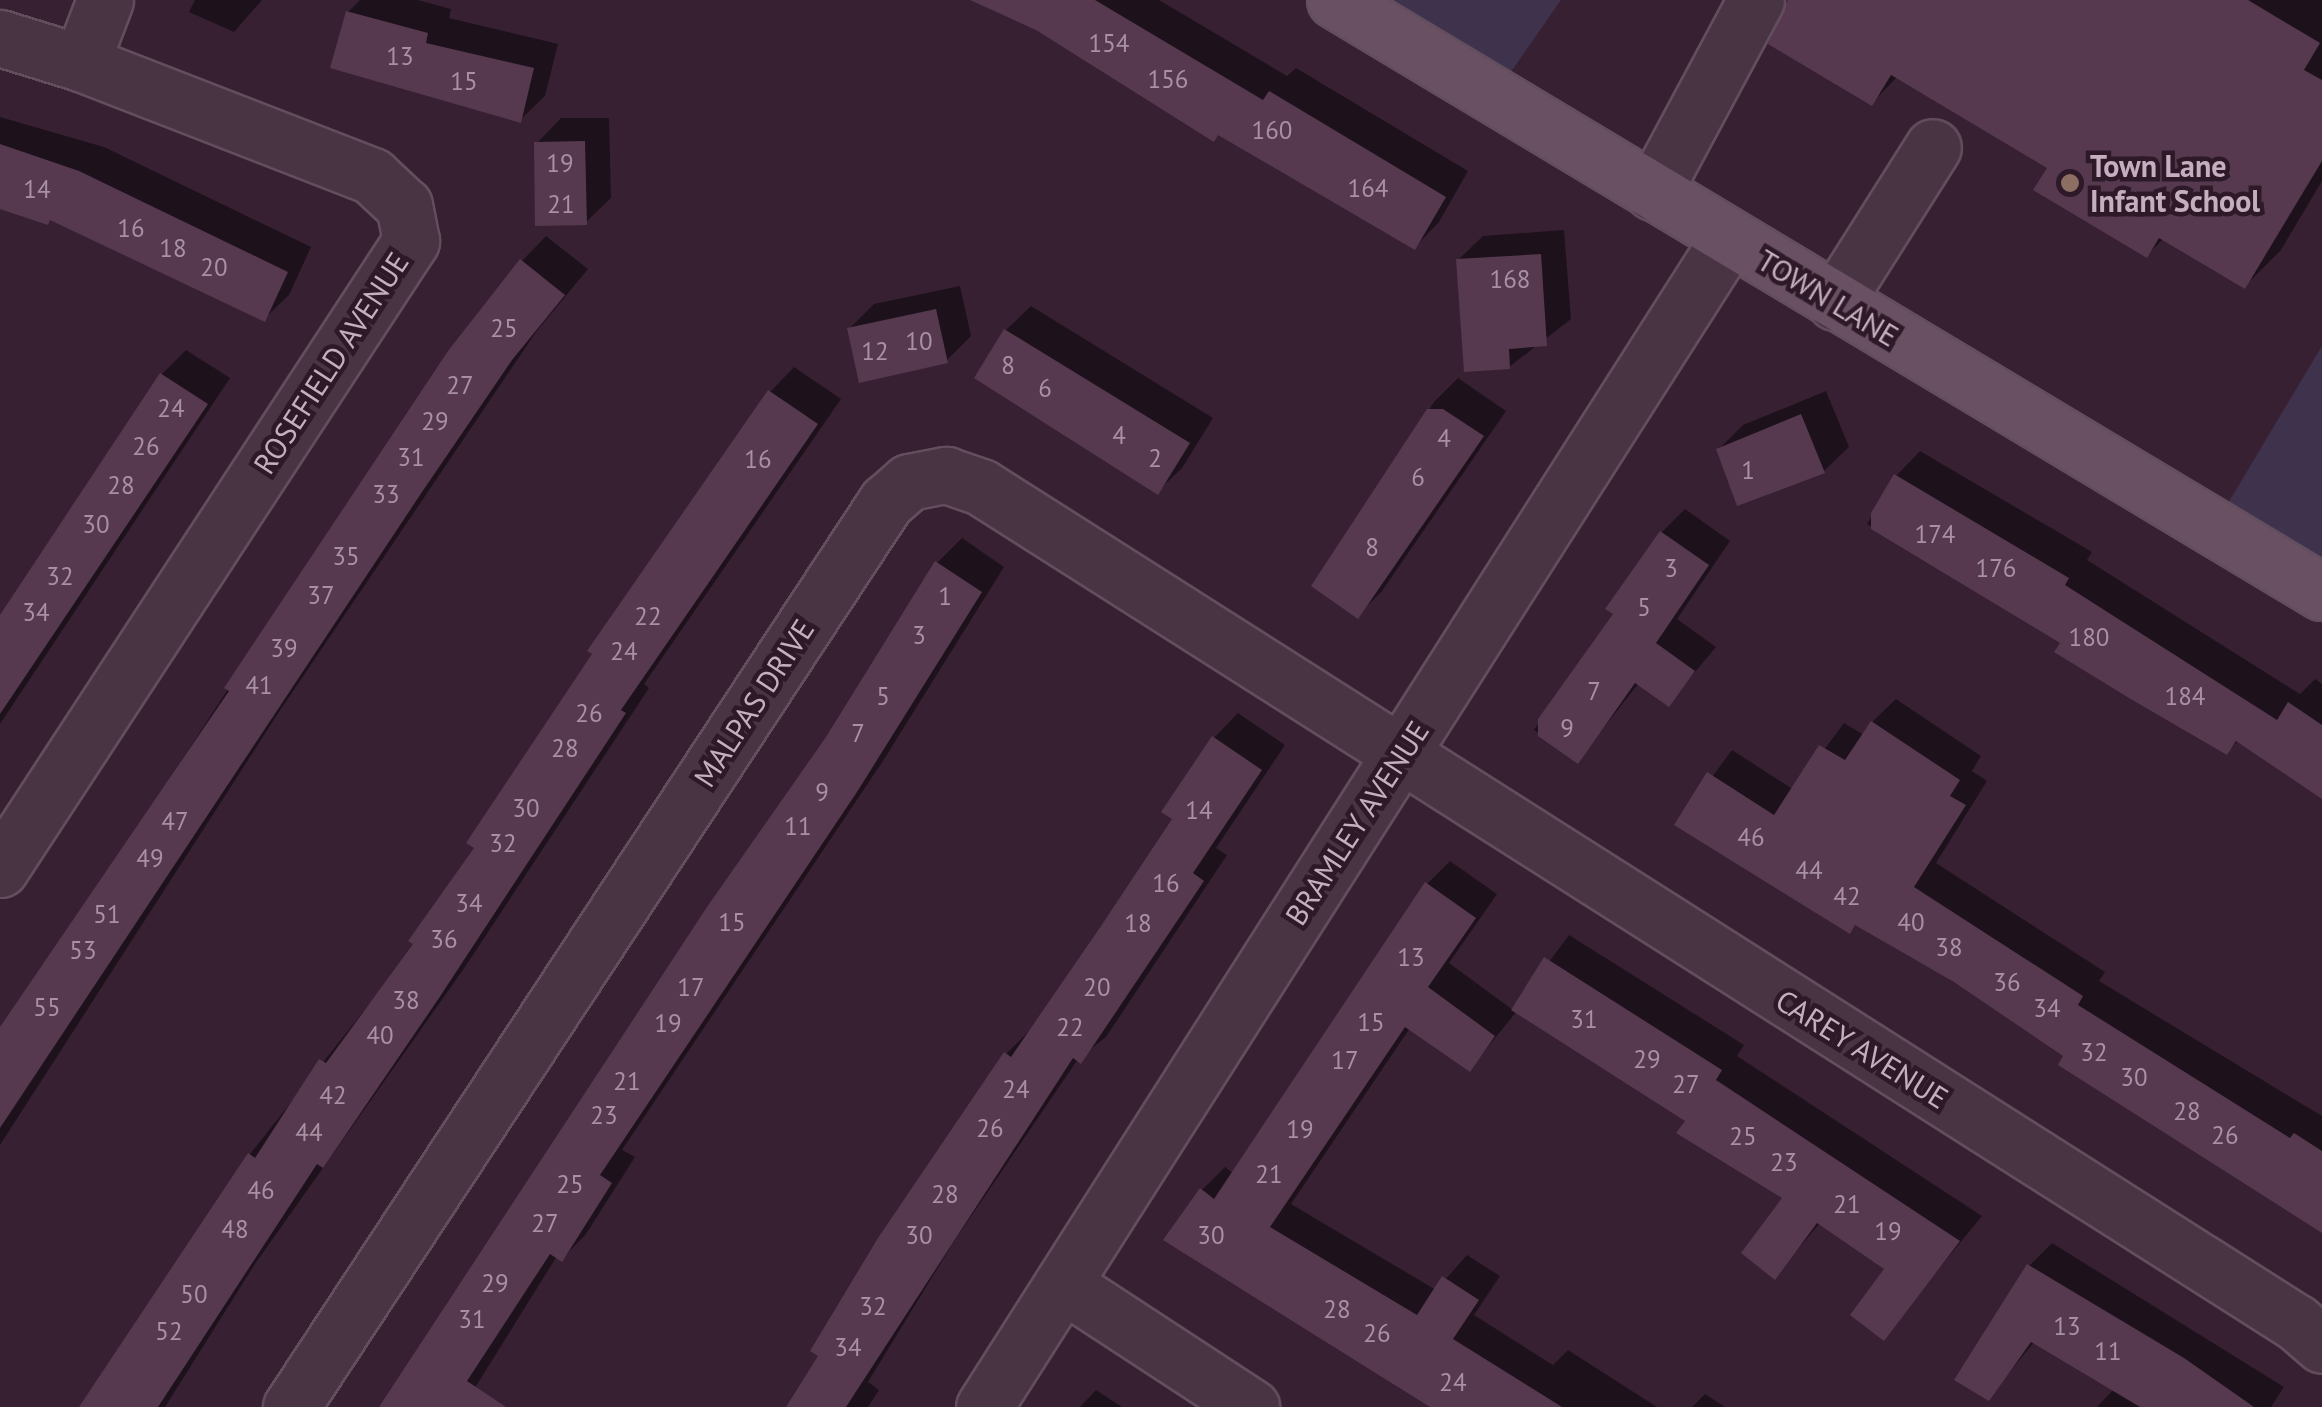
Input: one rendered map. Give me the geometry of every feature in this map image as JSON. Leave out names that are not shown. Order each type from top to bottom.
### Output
[{"type":"main road","name":"TOWN LANE","points":[[1335,0],[2322,592]]},
{"type":"street","points":[[81,63],[105,0]]},
{"type":"street","points":[[1654,192],[1756,0]]},
{"type":"street","name":"ROSEFIELD AVENUE","points":[[0,38],[81,63],[372,176],[404,206],[411,241],[0,869]]},
{"type":"street","points":[[1835,302],[1933,147]]},
{"type":"street","name":"BRAMLEY AVENUE","points":[[984,1407],[1730,238]]},
{"type":"street","name":"MALPAS DRIVE","points":[[291,1407],[886,502],[909,482],[946,475],[981,487],[1399,757]]},
{"type":"street","name":"CAREY AVENUE","points":[[1399,757],[2281,1313],[2322,1345]]},
{"type":"street","points":[[1063,1284],[1251,1407]]},
{"type":"shaded area","points":[[1335,0],[1561,0],[1494,96]]},
{"type":"shaded area","points":[[2322,346],[2322,592],[2212,530]]},
{"type":"building","points":[[970,0],[1095,0],[1263,100],[1269,91],[1446,197],[1415,250],[1218,135],[1214,142],[1036,30]]},
{"type":"building","points":[[1788,0],[2248,0],[2320,43],[2304,70],[2322,80],[2322,161],[2245,289],[2159,238],[2147,258],[2033,190],[2047,168],[1891,75],[1872,106],[1768,44]]},
{"type":"building","points":[[346,11],[428,33],[426,43],[534,68],[521,123],[330,68]]},
{"type":"building","points":[[585,141],[587,225],[535,226],[534,142]]},
{"type":"building","points":[[0,144],[79,171],[288,272],[265,322],[50,220],[48,225],[0,209]]},
{"type":"building","points":[[1541,254],[1547,346],[1509,349],[1510,369],[1464,372],[1456,259]]},
{"type":"building","points":[[520,259],[565,295],[512,360],[422,492],[0,1128],[0,1027],[229,691],[224,688],[448,351]]},
{"type":"building","points":[[936,309],[948,363],[859,383],[847,328]]},
{"type":"building","points":[[1004,329],[1190,443],[1158,495],[974,378]]},
{"type":"building","points":[[160,373],[208,404],[0,714],[0,615]]},
{"type":"building","points":[[768,390],[818,424],[621,710],[626,713],[439,998],[323,1168],[317,1164],[158,1407],[79,1407],[248,1153],[255,1158],[319,1059],[326,1063],[413,944],[408,941],[474,848],[466,843],[592,654],[587,651]]},
{"type":"building","points":[[1427,409],[1443,409],[1484,436],[1358,619],[1311,586]]},
{"type":"building","points":[[1801,414],[1825,473],[1737,506],[1716,449]]},
{"type":"building","points":[[1894,474],[2069,578],[2065,585],[2277,720],[2288,702],[2322,725],[2322,799],[2236,741],[2227,755],[2129,698],[2054,652],[2060,643],[1871,529],[1871,513]]},
{"type":"building","points":[[1660,531],[1709,565],[1656,643],[1695,671],[1669,707],[1635,683],[1578,764],[1538,736],[1538,719],[1613,614],[1605,609]]},
{"type":"building","points":[[935,561],[982,592],[857,792],[600,1175],[612,1183],[562,1262],[550,1254],[467,1381],[506,1407],[379,1407],[707,907],[826,737]]},
{"type":"building","points":[[1871,721],[1960,780],[1950,796],[1966,805],[1914,887],[2083,996],[2078,1005],[2290,1138],[2294,1133],[2322,1151],[2322,1233],[2058,1065],[2063,1056],[1954,982],[1855,925],[1850,934],[1674,825],[1707,772],[1774,815],[1819,745],[1845,760]]},
{"type":"building","points":[[1212,736],[1262,770],[1193,873],[1204,881],[1081,1064],[1073,1058],[846,1407],[786,1407],[818,1356],[810,1351],[878,1238],[1004,1052],[1011,1057],[1101,926],[1172,819],[1161,812]]},
{"type":"building","points":[[1425,882],[1476,918],[1428,987],[1495,1036],[1470,1072],[1405,1027],[1270,1227],[1417,1315],[1442,1276],[1479,1300],[1453,1339],[1562,1407],[1430,1407],[1163,1240],[1200,1188],[1214,1199]]},
{"type":"building","points":[[1544,957],[1722,1070],[1716,1080],[1960,1241],[1884,1341],[1850,1315],[1884,1269],[1817,1223],[1775,1280],[1741,1253],[1782,1198],[1676,1133],[1685,1121],[1511,1010]]},
{"type":"building","points":[[2027,1264],[2184,1358],[2254,1407],[2140,1407],[2031,1342],[1989,1401],[1954,1380]]},
{"type":"place","name":"Town Lane Infant School","points":[[2070,183]]}]
